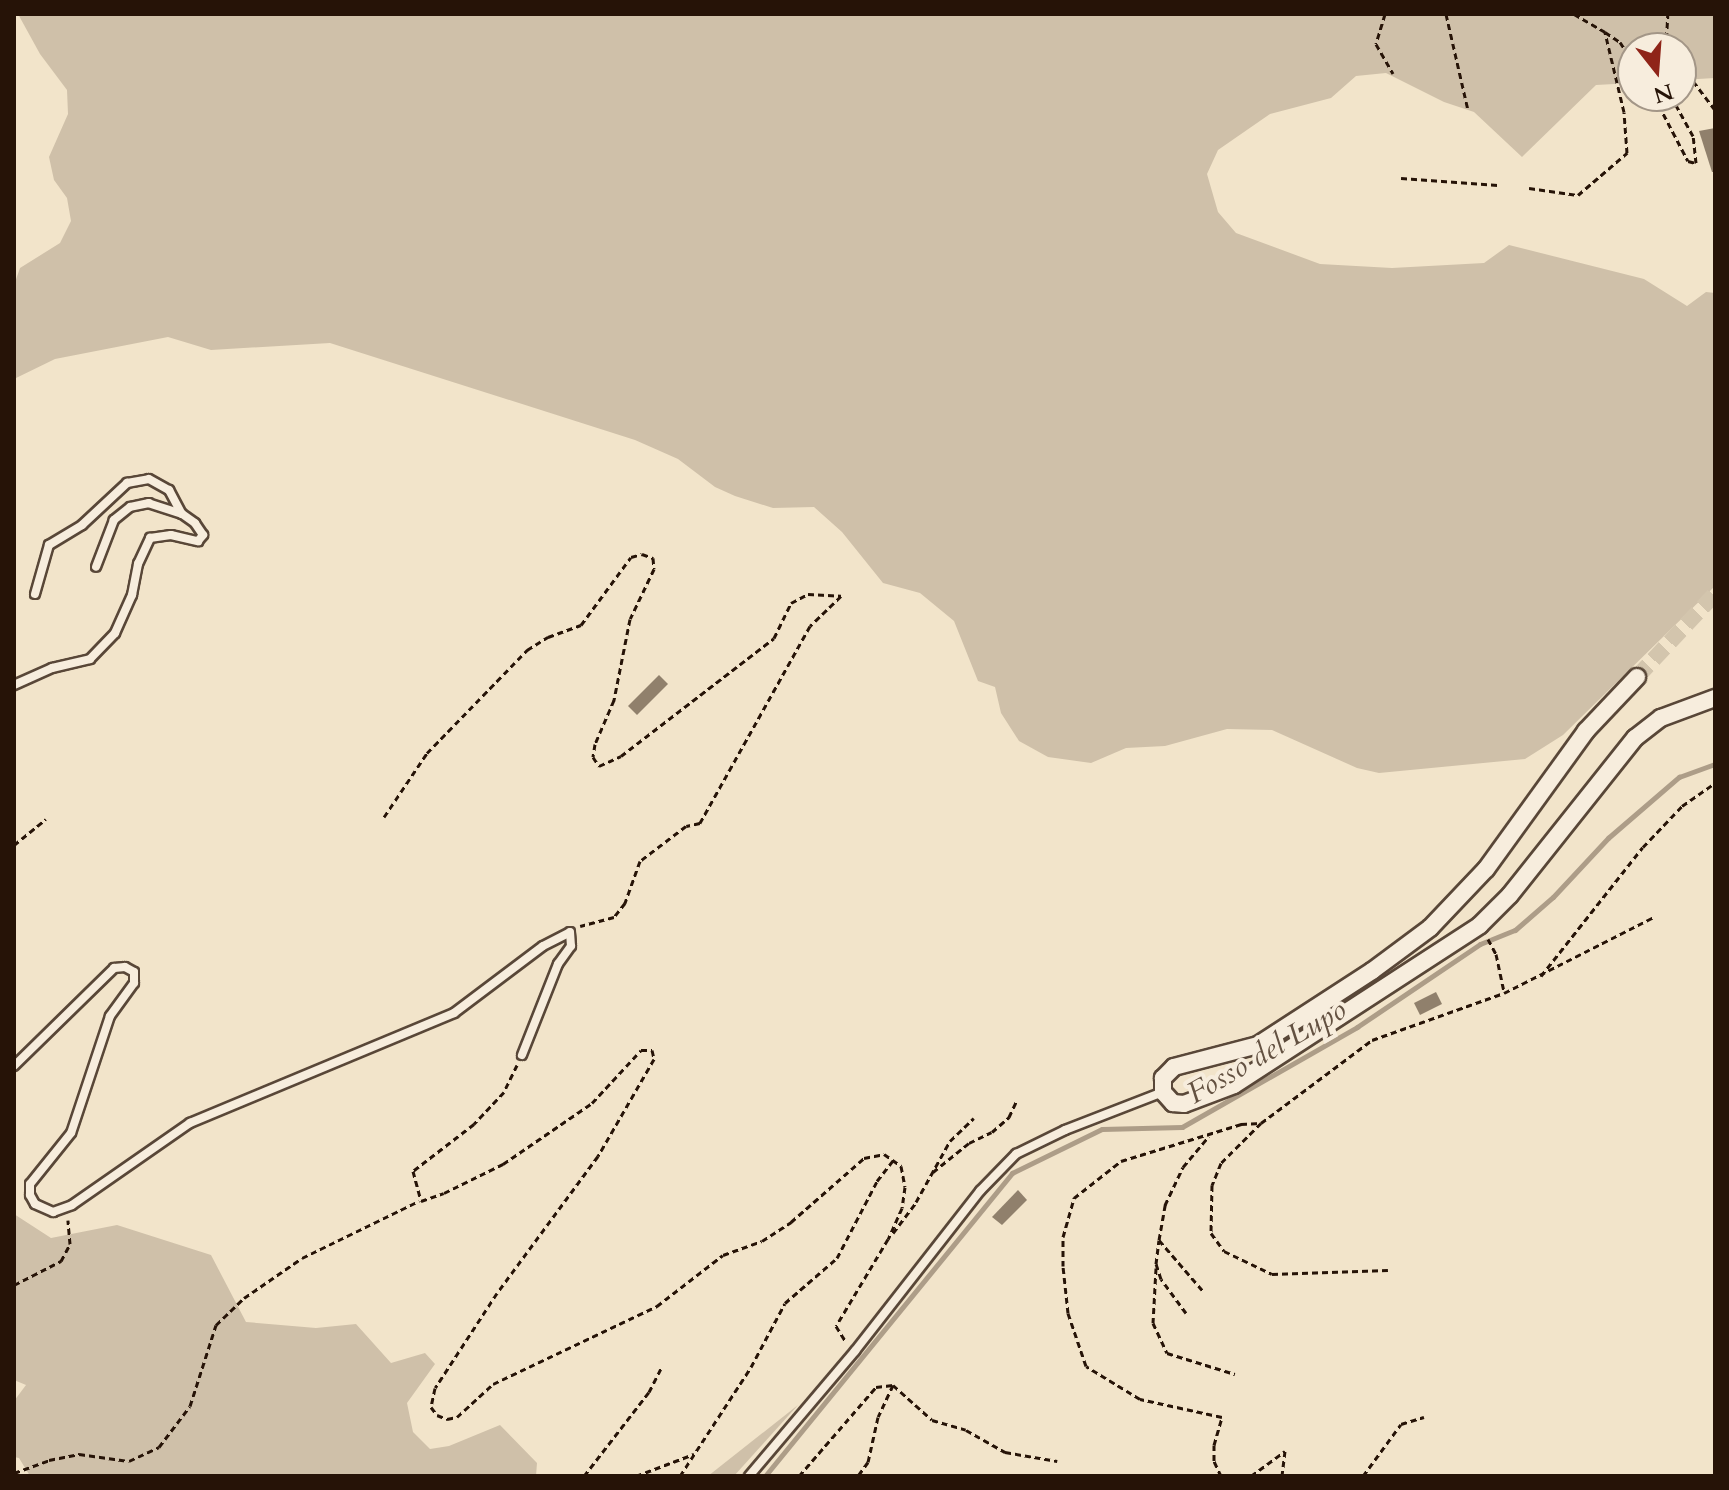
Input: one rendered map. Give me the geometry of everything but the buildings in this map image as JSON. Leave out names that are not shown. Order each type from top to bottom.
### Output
[{"type":"street","points":[[1637,677],[1586,731],[1486,869],[1430,928],[1372,971],[1258,1045],[1174,1067],[1163,1078],[1163,1092],[1173,1103],[1184,1104],[1234,1085],[1480,925],[1510,895],[1635,738],[1661,718],[1715,698]]},
{"type":"lane","points":[[35,594],[49,545],[82,525],[127,483],[149,479],[169,490],[182,514]]},
{"type":"lane","points":[[14,685],[52,668],[90,659],[115,633],[132,595],[138,564],[150,538],[171,535],[198,541],[203,535],[195,523],[182,514],[149,503],[130,507],[114,520],[96,567]]},
{"type":"lane","points":[[14,1066],[114,968],[125,967],[134,972],[134,983],[110,1016],[71,1133],[30,1184],[30,1195],[43,1211],[63,1209],[190,1123],[454,1013],[543,946],[570,932],[571,946],[558,964],[522,1055]]},
{"type":"lane","points":[[749,1476],[855,1351],[980,1191],[1016,1154],[1065,1130],[1163,1092]]},
{"type":"path","points":[[1385,14],[1376,44],[1393,73]]},
{"type":"path","points":[[1446,14],[1468,110]]},
{"type":"path","points":[[1574,14],[1617,40]]},
{"type":"path","points":[[1529,188],[1578,195],[1627,153],[1624,112],[1605,32]]},
{"type":"path","points":[[1697,86],[1715,110]]},
{"type":"path","points":[[1662,112],[1688,161],[1696,163],[1693,136],[1680,112]]},
{"type":"path","points":[[1401,178],[1498,185]]},
{"type":"path","points":[[384,817],[427,753],[527,650],[548,637],[581,625],[631,557],[642,554],[653,558],[654,569],[630,619],[614,700],[595,744],[593,757],[599,766],[621,756],[774,638],[791,603],[808,594],[841,596],[810,626],[700,823],[678,831],[640,861],[625,903],[614,917],[591,920],[570,932]]},
{"type":"path","points":[[1541,976],[1643,847],[1682,806],[1715,783]]},
{"type":"path","points":[[14,845],[46,819]]},
{"type":"path","points":[[1388,1270],[1272,1274],[1224,1251],[1211,1233],[1212,1185],[1221,1163],[1261,1123],[1372,1040],[1504,993],[1654,917]]},
{"type":"path","points":[[1485,932],[1493,948],[1504,993]]},
{"type":"path","points":[[14,1473],[49,1460],[79,1454],[129,1461],[159,1447],[190,1406],[208,1342],[216,1325],[235,1307],[302,1258],[503,1164],[592,1103],[641,1050],[652,1050],[654,1059],[598,1156],[497,1293],[435,1388],[431,1407],[447,1419],[457,1417],[493,1384],[657,1306],[723,1255],[762,1241],[791,1222],[864,1158],[884,1154],[901,1166],[905,1187],[902,1208],[888,1239]]},
{"type":"path","points":[[421,1201],[413,1171],[474,1124],[504,1092],[522,1055]]},
{"type":"path","points":[[930,1174],[969,1143],[992,1132],[1009,1117],[1017,1100]]},
{"type":"path","points":[[855,1351],[836,1326],[888,1239],[916,1202],[950,1141],[974,1118]]},
{"type":"path","points":[[1221,1476],[1214,1461],[1214,1445],[1222,1417],[1140,1399],[1086,1366],[1068,1313],[1063,1266],[1064,1228],[1074,1198],[1121,1161],[1241,1124],[1261,1123]]},
{"type":"path","points":[[1209,1136],[1183,1167],[1165,1205],[1156,1264],[1153,1323],[1167,1353],[1235,1374]]},
{"type":"path","points":[[680,1476],[751,1367],[785,1303],[837,1258],[877,1181],[894,1159]]},
{"type":"path","points":[[14,1285],[61,1261],[70,1244],[71,1225],[63,1209]]},
{"type":"path","points":[[1159,1240],[1203,1291]]},
{"type":"path","points":[[1156,1264],[1161,1279],[1186,1313]]},
{"type":"path","points":[[584,1476],[649,1392],[661,1368]]},
{"type":"path","points":[[858,1476],[868,1462],[878,1417],[893,1385]]},
{"type":"path","points":[[799,1476],[876,1387],[893,1385],[932,1420],[966,1430],[1005,1452],[1057,1461]]},
{"type":"path","points":[[1363,1476],[1401,1424],[1424,1417]]},
{"type":"path","points":[[1251,1476],[1285,1451],[1282,1476]]},
{"type":"path","points":[[636,1476],[694,1454]]},
{"type":"shaded area","points":[[18,14],[1715,14],[1715,78],[1697,79],[1697,32],[1617,32],[1617,84],[1596,85],[1522,157],[1474,112],[1444,102],[1386,73],[1356,76],[1331,98],[1270,114],[1218,150],[1207,174],[1218,212],[1236,233],[1320,264],[1392,268],[1484,263],[1509,245],[1644,279],[1687,306],[1706,292],[1715,293],[1715,586],[1563,735],[1525,759],[1379,773],[1357,768],[1272,730],[1227,729],[1165,746],[1126,748],[1091,763],[1048,757],[1019,741],[1001,713],[995,687],[978,681],[954,621],[920,593],[883,583],[842,532],[814,507],[773,508],[735,496],[715,487],[678,459],[635,440],[330,343],[211,350],[168,337],[55,359],[14,379],[14,285],[20,268],[60,243],[71,221],[67,198],[54,180],[49,157],[68,114],[67,90],[40,54]]},
{"type":"shaded area","points":[[14,1214],[51,1238],[117,1225],[211,1255],[246,1322],[316,1328],[356,1324],[391,1363],[425,1353],[435,1364],[407,1403],[413,1432],[430,1449],[449,1446],[500,1425],[537,1463],[536,1476],[30,1476],[19,1458],[14,1457],[14,1401],[26,1385],[14,1380]]},
{"type":"shaded area","points":[[798,1405],[734,1476],[708,1476]]},
{"type":"waterway","name":"Fosso del Lupo","points":[[765,1476],[1012,1173],[1102,1129],[1182,1127],[1357,1027],[1480,944],[1515,930],[1553,897],[1608,838],[1679,777],[1715,764]]},
{"type":"tunnel","points":[[1637,677],[1715,594]]}]
